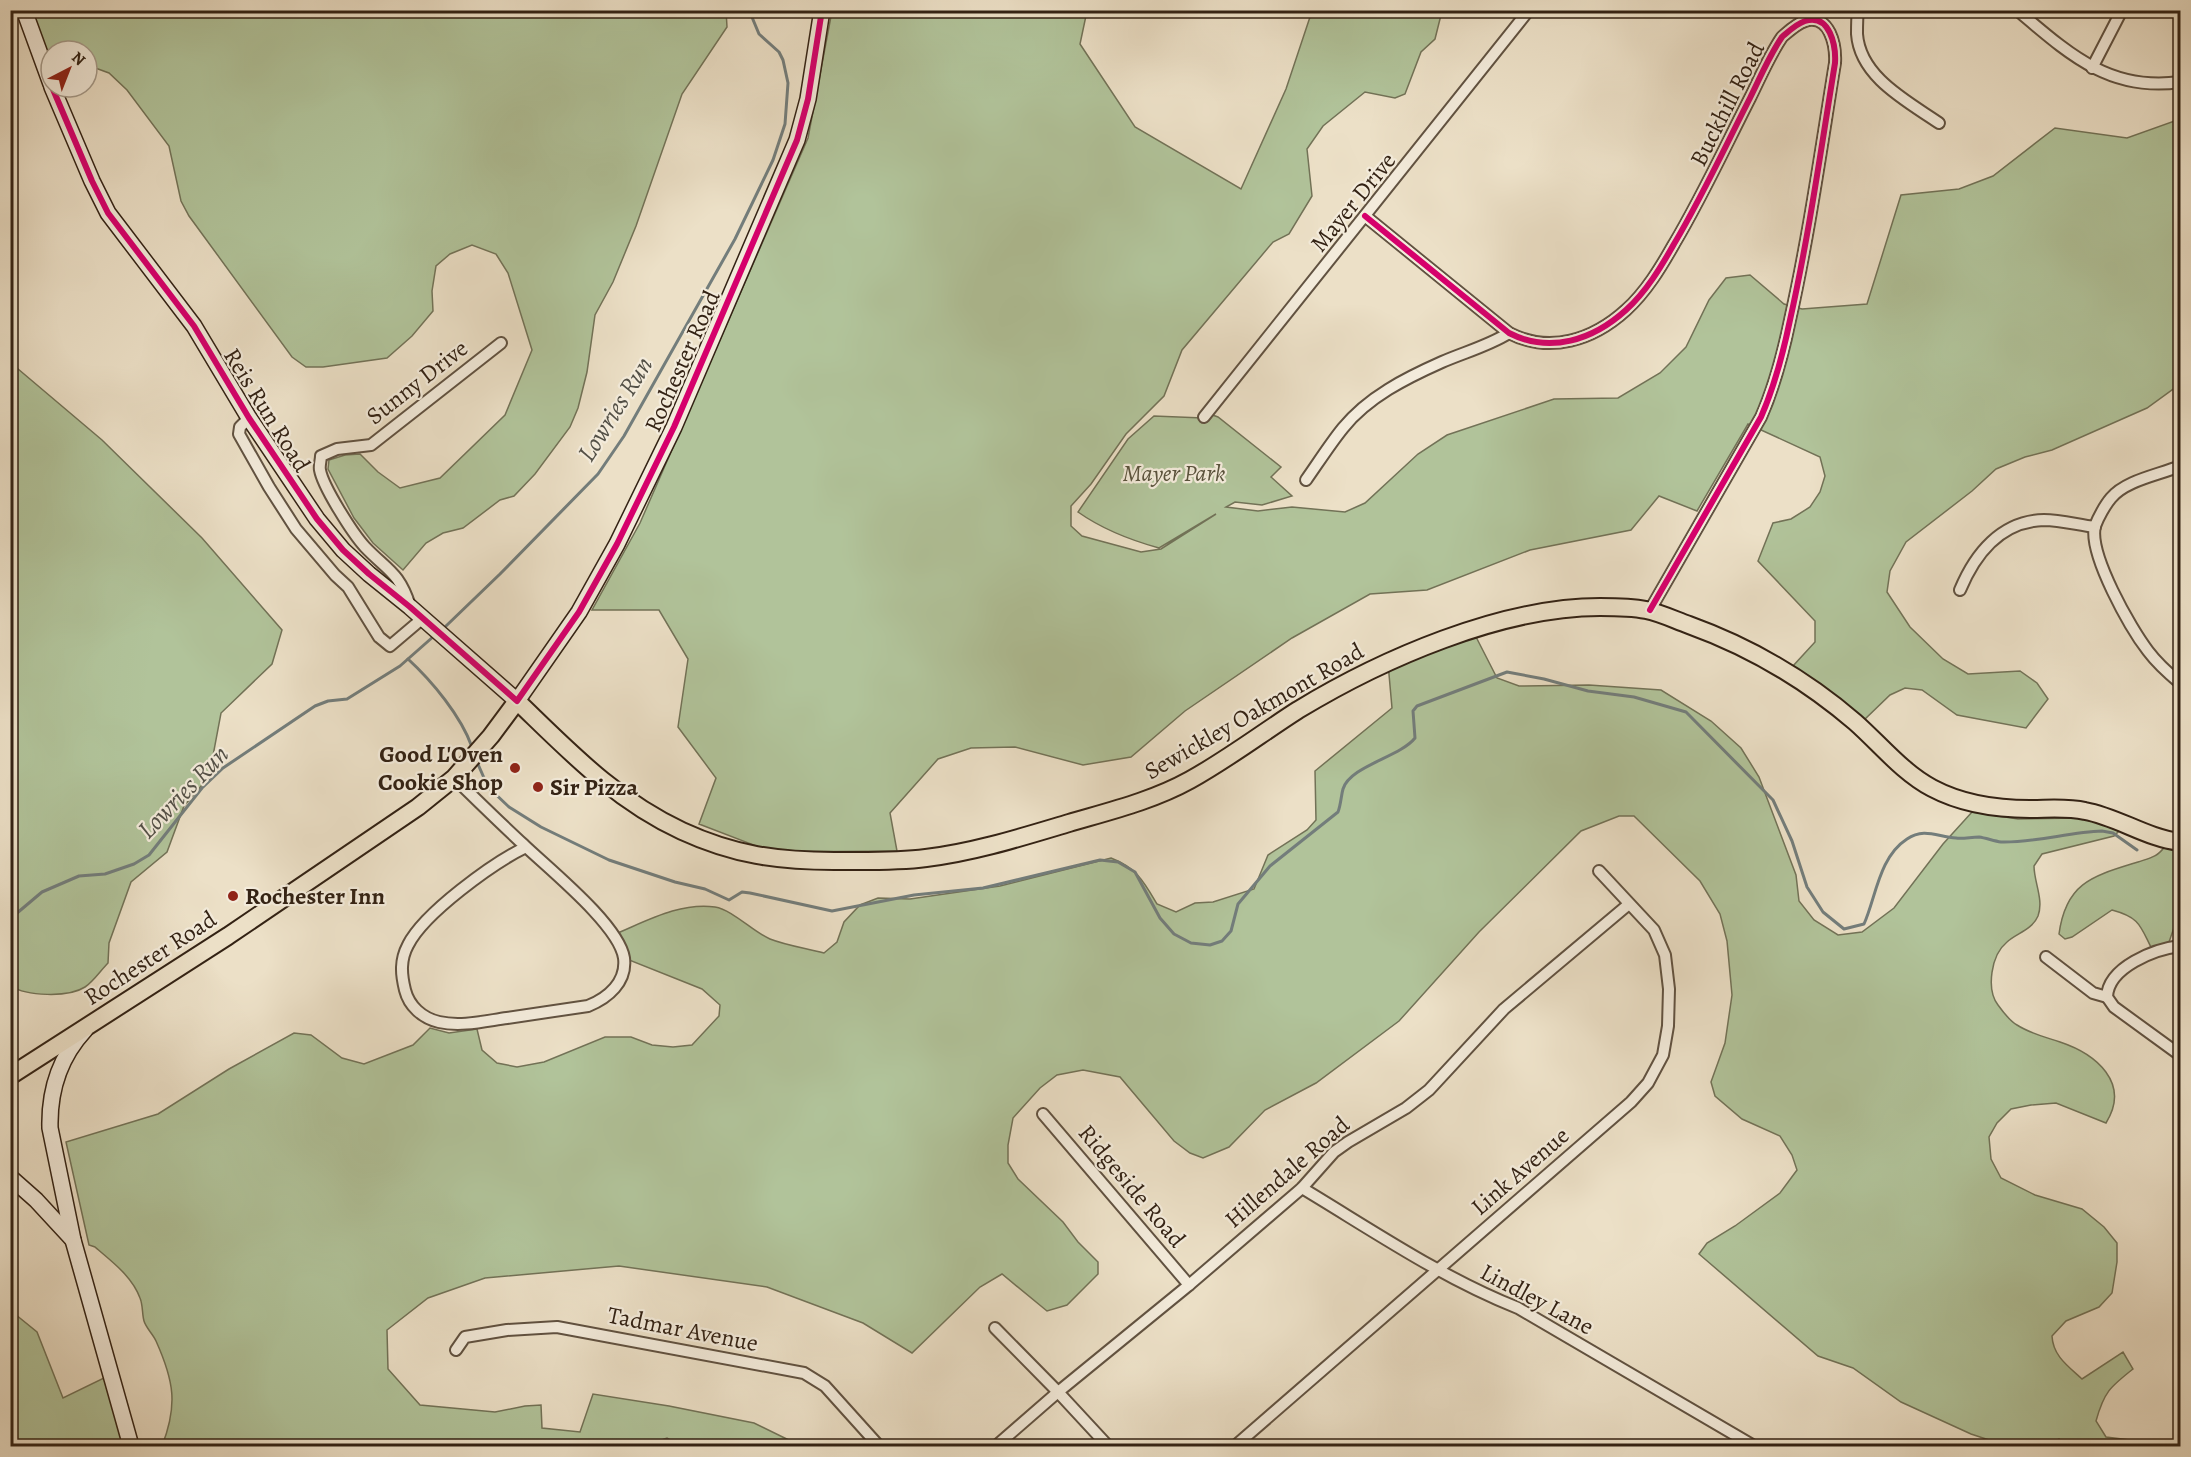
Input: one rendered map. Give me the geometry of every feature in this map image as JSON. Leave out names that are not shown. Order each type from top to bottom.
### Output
[{"type":"main road","name":"Sewickley Oakmont Road","points":[[517,701],[588,770],[610,788],[637,807],[701,839],[741,853],[771,859],[907,860],[989,845],[1159,795],[1219,762],[1328,693],[1373,670],[1454,637],[1501,622],[1562,609],[1609,607],[1650,610],[1735,644],[1787,672],[1850,718],[1912,775],[1942,793],[1990,807],[2082,810],[2114,819],[2160,838],[2181,842]]},
{"type":"main road","name":"Rochester Road","points":[[93,1022],[228,936],[390,826],[454,778],[476,754],[517,701]]},
{"type":"main road","points":[[10,1076],[93,1022]]},
{"type":"street","name":"Reis Run Road","points":[[24,10],[39,50]]},
{"type":"street","name":"Rochester Road","points":[[517,701],[596,584],[674,427],[797,140],[808,99],[822,10]]},
{"type":"street","name":"Mayer Drive","points":[[1204,417],[1529,10]]},
{"type":"street","points":[[1858,10],[1859,46],[1872,71],[1891,90],[1939,123]]},
{"type":"street","points":[[2017,10],[2067,53],[2092,68],[2122,80],[2147,83],[2181,82]]},
{"type":"street","points":[[2092,68],[2122,10]]},
{"type":"street","name":"Buckhill Road","points":[[1365,216],[1509,333],[1522,340],[1538,344],[1549,345],[1573,341],[1597,330],[1626,310],[1651,281],[1681,234],[1776,46],[1807,15],[1830,31],[1836,52],[1808,234],[1784,353],[1761,417],[1650,610]]},
{"type":"street","name":"Reis Run Road","points":[[58,99],[92,182],[108,213],[194,326],[249,418],[317,519],[352,558],[517,701]]},
{"type":"street","points":[[1306,480],[1344,426],[1388,389],[1425,370],[1492,343],[1509,333]]},
{"type":"street","name":"Sunny Drive","points":[[410,607],[404,588],[397,577],[364,546],[340,509],[320,469],[321,456],[337,449],[371,445],[501,343]]},
{"type":"street","points":[[249,418],[240,427],[239,434],[253,462],[296,529],[348,587],[379,637],[390,646],[423,618]]},
{"type":"street","points":[[2181,466],[2119,490],[2107,503],[2095,527],[2098,555],[2119,603],[2147,650],[2166,671],[2181,683]]},
{"type":"street","points":[[1960,591],[1970,568],[1978,557],[2006,530],[2020,524],[2045,520],[2095,527]]},
{"type":"street","points":[[454,778],[526,847],[576,895],[613,935],[621,947],[624,968],[617,986],[601,1001],[588,1006],[454,1024],[427,1018],[415,1009],[407,998],[401,967],[408,946],[429,917],[490,868],[526,847]]},
{"type":"street","name":"Link Avenue","points":[[1235,1446],[1631,1102],[1648,1083],[1663,1055],[1668,1026],[1669,989],[1665,955],[1654,930],[1599,871]]},
{"type":"street","name":"Hillendale Road","points":[[996,1446],[1058,1392],[1190,1285],[1302,1188],[1334,1152],[1406,1108],[1429,1090],[1504,1009],[1629,904]]},
{"type":"street","points":[[2107,997],[2111,981],[2121,970],[2159,950],[2181,946]]},
{"type":"street","points":[[2046,957],[2094,993],[2107,997],[2114,1007],[2181,1054]]},
{"type":"street","name":"Rochester Road","points":[[93,1022],[66,1054],[52,1089],[49,1109],[53,1145],[73,1240],[131,1446]]},
{"type":"street","name":"Ridgeside Road","points":[[1044,1114],[1190,1285]]},
{"type":"street","points":[[10,1177],[36,1200],[73,1240]]},
{"type":"street","name":"Lindley Lane","points":[[1302,1188],[1438,1270],[1481,1293],[1518,1308],[1754,1446]]},
{"type":"street","name":"Tadmar Avenue","points":[[456,1350],[465,1336],[507,1330],[557,1327],[804,1373],[825,1386],[879,1446]]},
{"type":"street","points":[[995,1328],[1108,1446]]},
{"type":"green space","points":[[726,10],[727,27],[682,94],[636,226],[613,282],[595,315],[587,372],[578,408],[570,427],[535,474],[514,496],[500,500],[463,528],[443,533],[426,543],[403,570],[373,543],[354,518],[328,469],[329,460],[345,455],[360,454],[378,472],[400,488],[440,478],[505,415],[532,350],[508,273],[496,254],[472,245],[450,254],[436,266],[432,291],[433,311],[412,336],[387,358],[323,367],[306,367],[292,357],[189,216],[181,201],[169,146],[127,90],[109,73],[99,69],[99,39],[42,39],[31,11]]},
{"type":"green space","name":"Mayer Park","points":[[832,11],[1087,11],[1080,44],[1135,127],[1241,189],[1286,89],[1312,11],[1442,11],[1435,39],[1421,52],[1405,94],[1395,98],[1365,92],[1323,126],[1307,149],[1312,196],[1289,234],[1273,242],[1182,350],[1164,396],[1126,434],[1091,484],[1071,506],[1071,526],[1082,536],[1141,552],[1161,549],[1216,514],[1159,548],[1117,533],[1078,512],[1128,439],[1154,416],[1203,418],[1207,413],[1218,417],[1281,467],[1271,477],[1292,496],[1262,505],[1235,502],[1226,507],[1258,511],[1292,507],[1345,512],[1365,503],[1418,454],[1447,435],[1554,399],[1618,398],[1660,373],[1686,347],[1709,300],[1726,278],[1750,275],[1784,304],[1802,309],[1867,304],[1901,195],[1959,189],[1993,176],[2055,128],[2127,138],[2180,119],[2180,384],[2147,408],[2052,450],[2025,457],[1996,469],[1972,491],[1906,542],[1890,571],[1887,592],[1910,627],[1943,659],[1968,674],[2020,671],[2037,683],[2048,699],[2026,728],[1957,715],[1922,690],[1905,688],[1890,695],[1864,720],[1793,666],[1815,642],[1815,621],[1758,561],[1773,523],[1791,519],[1810,507],[1820,492],[1825,476],[1820,457],[1748,424],[1697,511],[1659,496],[1631,530],[1530,550],[1427,590],[1370,594],[1292,638],[1185,711],[1131,757],[1083,765],[1015,747],[971,748],[938,759],[890,813],[897,851],[772,852],[699,824],[716,778],[678,727],[688,659],[659,610],[592,610],[640,523],[808,138]]},
{"type":"green space","points":[[11,363],[102,440],[202,538],[282,630],[272,664],[221,713],[209,777],[184,806],[167,852],[131,882],[109,943],[108,963],[85,987],[78,991],[58,994],[37,994],[11,986]]},
{"type":"green space","points":[[1473,631],[1497,678],[1519,686],[1589,685],[1661,690],[1711,721],[1741,748],[1759,777],[1796,875],[1799,901],[1814,920],[1838,935],[1862,932],[1894,908],[1943,844],[1972,812],[2018,819],[2077,818],[2119,831],[2114,836],[2042,854],[2034,866],[2040,904],[2038,916],[2032,925],[2002,948],[1994,963],[1991,981],[1994,998],[2014,1023],[2033,1033],[2073,1047],[2097,1062],[2112,1083],[2113,1109],[2106,1123],[2056,1103],[2011,1109],[1997,1123],[1989,1137],[1991,1159],[2001,1178],[2035,1195],[2082,1209],[2104,1227],[2117,1243],[2117,1262],[2112,1293],[2099,1307],[2066,1321],[2052,1336],[2058,1355],[2082,1379],[2123,1352],[2133,1369],[2109,1391],[2096,1421],[2106,1437],[2130,1440],[2139,1446],[2065,1446],[2059,1439],[2046,1446],[1989,1440],[1971,1434],[1901,1402],[1853,1368],[1818,1356],[1699,1254],[1707,1243],[1780,1193],[1797,1170],[1792,1155],[1780,1136],[1742,1119],[1715,1096],[1711,1082],[1725,1043],[1732,995],[1727,941],[1720,914],[1700,881],[1634,816],[1619,816],[1581,831],[1479,932],[1399,1021],[1316,1083],[1265,1110],[1229,1147],[1203,1158],[1190,1153],[1174,1141],[1120,1077],[1083,1070],[1057,1075],[1040,1088],[1013,1118],[1008,1145],[1008,1163],[1018,1179],[1063,1222],[1078,1242],[1098,1262],[1098,1274],[1067,1305],[1047,1311],[1002,1274],[980,1287],[912,1353],[863,1323],[767,1287],[619,1266],[485,1278],[428,1298],[387,1330],[388,1369],[420,1405],[495,1412],[541,1405],[542,1428],[580,1432],[593,1394],[754,1423],[801,1446],[682,1446],[667,1438],[651,1446],[162,1446],[172,1405],[167,1369],[156,1341],[145,1324],[141,1301],[132,1283],[115,1264],[95,1247],[89,1245],[66,1142],[158,1114],[229,1069],[294,1033],[311,1035],[342,1058],[364,1064],[413,1045],[430,1028],[449,1033],[477,1029],[482,1050],[497,1063],[517,1067],[544,1062],[605,1037],[631,1037],[652,1045],[673,1047],[692,1045],[719,1016],[720,1005],[702,989],[624,958],[613,935],[662,914],[688,907],[702,906],[722,909],[770,939],[824,953],[837,942],[844,922],[860,905],[878,898],[910,899],[1000,886],[1111,858],[1134,871],[1144,882],[1157,904],[1176,912],[1195,903],[1213,902],[1254,889],[1268,855],[1307,830],[1316,820],[1315,771],[1392,708],[1388,663]]},
{"type":"green space","points":[[2165,846],[2180,849],[2180,910],[2167,948],[2154,953],[2135,920],[2112,910],[2072,937],[2065,939],[2059,934],[2068,903],[2084,884],[2095,877],[2153,857]]},
{"type":"green space","points":[[10,1310],[37,1332],[63,1398],[110,1375],[131,1446],[11,1446]]},
{"type":"waterway","name":"Lowries Run","points":[[446,626],[598,474],[624,436],[735,239],[773,160],[785,124],[788,83],[779,52],[759,34],[749,10]]},
{"type":"waterway","name":"Lowries Run","points":[[10,919],[42,892],[79,876],[105,874],[134,864],[149,855],[202,788],[223,768],[315,706],[328,701],[347,699],[400,666],[434,636]]},
{"type":"waterway","points":[[408,659],[445,700],[461,723],[472,747]]},
{"type":"waterway","points":[[477,762],[488,787],[509,807],[541,827],[609,860],[675,882],[705,889],[729,900],[742,892],[832,911],[914,895],[983,888],[1100,860],[1118,862],[1135,872],[1160,918],[1174,934],[1191,943],[1210,945],[1222,941],[1231,931],[1238,904],[1270,866],[1338,812],[1347,781],[1365,768],[1408,745],[1415,738],[1413,711],[1417,706],[1507,672],[1588,691],[1634,697],[1686,712],[1773,800],[1792,841],[1807,887],[1823,912],[1844,929],[1864,924],[1890,856],[1913,835],[1925,833],[2014,842],[2102,831],[2113,833],[2137,850]]},
{"type":"cycle path","points":[[57,99],[108,213],[194,326],[249,418],[317,519],[343,550],[369,574],[517,701],[579,612],[617,544],[674,427],[797,140],[808,99],[822,10]]},
{"type":"cycle path","points":[[1365,216],[1509,333],[1524,339],[1555,343],[1585,336],[1600,329],[1626,310],[1647,287],[1694,208],[1782,37],[1805,21],[1814,20],[1826,26],[1833,40],[1835,63],[1803,256],[1778,369],[1761,417],[1650,610]]},
{"type":"place","name":"Good L'Oven Cookie Shop","points":[[515,768]]},
{"type":"place","name":"Sir Pizza","points":[[538,787]]},
{"type":"place","name":"Rochester Inn","points":[[233,896]]}]
